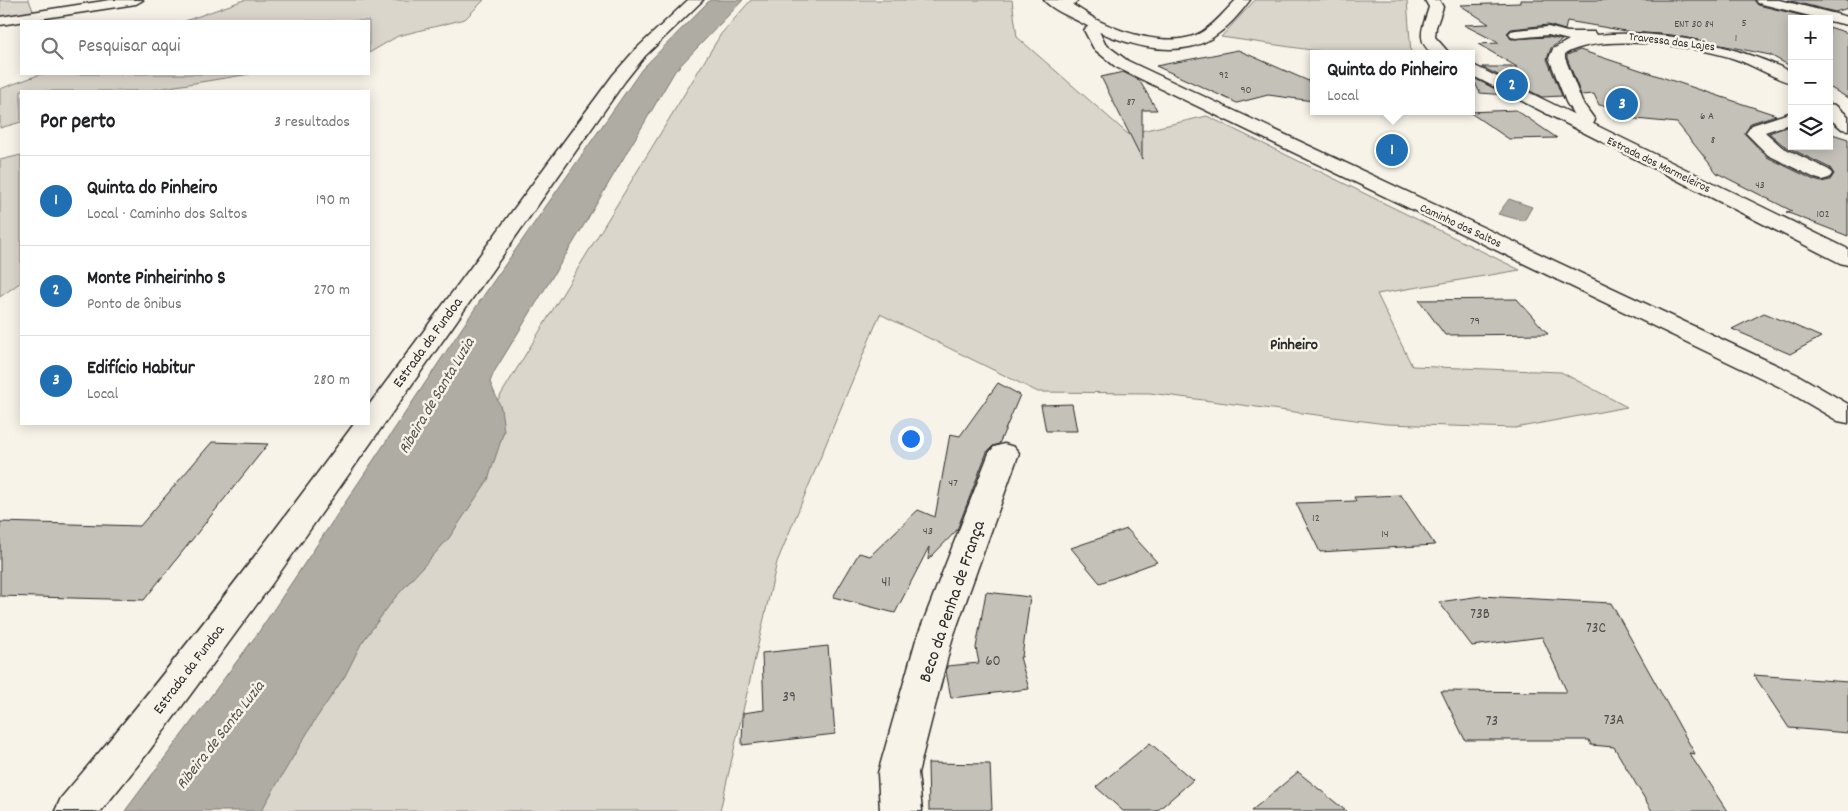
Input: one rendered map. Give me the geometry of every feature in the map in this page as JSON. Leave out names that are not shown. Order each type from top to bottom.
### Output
[{"type":"street","points":[[0,21],[136,0]]},
{"type":"street","name":"Estrada da Fundoa","points":[[370,423],[619,78],[640,53],[696,0]]},
{"type":"street","points":[[1062,2],[1106,32],[1132,41],[1164,44],[1190,42],[1202,38],[1212,32],[1243,0]]},
{"type":"street","points":[[1432,0],[1436,7],[1426,34],[1428,41],[1438,50]]},
{"type":"street","points":[[1763,0],[1848,20]]},
{"type":"street","name":"Caminho dos Saltos","points":[[1097,26],[1090,30],[1099,46],[1122,64],[1789,381],[1848,415]]},
{"type":"street","name":"Travessa das Lajes","points":[[1516,34],[1548,31],[1567,36],[1604,34],[1677,39],[1776,59]]},
{"type":"street","points":[[1567,36],[1557,39],[1554,43],[1564,78],[1574,102],[1586,120],[1584,126]]},
{"type":"street","points":[[1558,52],[1572,44],[1595,40],[1621,39],[1675,42],[1736,54],[1765,64],[1788,76]]},
{"type":"street","name":"Estrada dos Marmeleiros","points":[[1475,71],[1848,258]]},
{"type":"street","points":[[1788,118],[1758,129],[1755,133],[1775,151],[1822,174]]},
{"type":"street","name":"Estrada da Fundoa","points":[[76,811],[132,743],[259,577],[369,425]]},
{"type":"street","name":"Beco da Penha de França","points":[[901,811],[898,772],[934,640],[1004,453]]},
{"type":"shaded area","points":[[0,0],[29,0],[34,13],[0,18]]},
{"type":"shaded area","points":[[244,0],[484,0],[465,19],[398,36],[370,52],[370,20],[188,20]]},
{"type":"shaded area","points":[[751,0],[1012,0],[1017,37],[1128,134],[1207,116],[1520,270],[1377,294],[1412,366],[1561,372],[1627,407],[1515,428],[1386,424],[1150,393],[1038,392],[880,314],[777,562],[720,811],[247,811],[721,34]]},
{"type":"shaded area","points":[[1255,0],[1407,0],[1411,50],[1311,50],[1221,37]]},
{"type":"shaded area","points":[[38,75],[244,75],[151,90],[20,90],[20,122],[0,128],[0,89]]},
{"type":"shaded area","points":[[20,155],[20,283],[0,297],[0,160]]},
{"type":"water","name":"Ribeira de Santa Luzia","points":[[710,0],[743,0],[675,71],[494,372],[490,382],[501,408],[504,431],[488,480],[449,538],[394,599],[361,644],[345,676],[315,720],[261,811],[125,811],[258,633],[486,292],[642,69]]},
{"type":"water","points":[[1509,199],[1532,207],[1524,221],[1498,214]]},
{"type":"building","points":[[1520,0],[1754,0],[1758,5],[1800,15],[1788,15],[1788,65],[1770,55],[1672,35],[1632,32],[1567,21],[1565,30],[1548,25],[1511,29],[1507,33],[1511,39],[1548,37],[1562,40],[1551,48],[1547,59],[1562,96],[1542,97],[1482,67],[1517,67],[1478,44],[1499,43],[1464,25],[1489,24],[1460,5],[1520,3]]},
{"type":"building","points":[[1787,0],[1848,0],[1848,8],[1835,12]]},
{"type":"building","points":[[1833,28],[1848,33],[1848,98],[1833,89]]},
{"type":"building","points":[[1238,50],[1310,82],[1310,101],[1268,95],[1237,103],[1156,66]]},
{"type":"building","points":[[1580,50],[1776,115],[1751,123],[1745,134],[1767,157],[1814,180],[1821,182],[1830,180],[1834,174],[1830,168],[1793,150],[1833,150],[1833,134],[1848,139],[1848,236],[1786,212],[1792,211],[1717,173],[1677,123],[1615,117],[1610,106],[1599,105],[1594,94],[1581,95],[1567,55]]},
{"type":"building","points":[[1123,72],[1139,80],[1157,110],[1142,110],[1142,159],[1101,77]]},
{"type":"building","points":[[1475,79],[1507,95],[1480,93]]},
{"type":"building","points":[[1516,110],[1557,138],[1509,139],[1473,115],[1475,112]]},
{"type":"building","points":[[1788,126],[1788,147],[1783,145],[1769,133]]},
{"type":"building","points":[[1517,299],[1548,334],[1445,335],[1419,300]]},
{"type":"building","points":[[1764,313],[1821,337],[1790,354],[1732,329]]},
{"type":"building","points":[[998,383],[1020,395],[999,444],[993,446],[987,452],[957,530],[928,560],[929,547],[895,613],[833,597],[859,553],[870,556],[918,510],[935,517],[950,434],[960,436]]},
{"type":"building","points":[[1072,404],[1077,431],[1046,431],[1041,405]]},
{"type":"building","points":[[212,442],[268,444],[144,600],[0,596],[0,522],[140,526]]},
{"type":"building","points":[[1401,495],[1435,545],[1320,552],[1296,503],[1356,501],[1354,497]]},
{"type":"building","points":[[1127,529],[1157,562],[1100,583],[1071,548]]},
{"type":"building","points":[[986,592],[1030,597],[1022,657],[1020,657],[1029,689],[951,698],[946,671],[947,666],[979,663],[976,648]]},
{"type":"building","points":[[1481,596],[1611,603],[1695,754],[1689,753],[1727,811],[1652,811],[1614,747],[1591,745],[1589,740],[1465,740],[1441,691],[1567,692],[1542,637],[1472,646],[1439,602]]},
{"type":"building","points":[[828,646],[835,734],[742,745],[743,713],[764,710],[762,653]]},
{"type":"building","points":[[1754,675],[1848,682],[1848,733],[1789,728]]},
{"type":"building","points":[[1150,743],[1193,780],[1157,811],[1123,811],[1096,787]]},
{"type":"building","points":[[928,763],[990,764],[992,810],[929,810]]},
{"type":"building","points":[[1298,772],[1346,811],[1251,811]]},
{"type":"place","name":"Monte Pinheirinho S","points":[[1512,85]]},
{"type":"place","name":"Edifício Habitur","points":[[1622,104]]},
{"type":"place","name":"Quinta do Pinheiro","points":[[1392,150]]},
{"type":"district","name":"Pinheiro","points":[[1294,343]]}]
